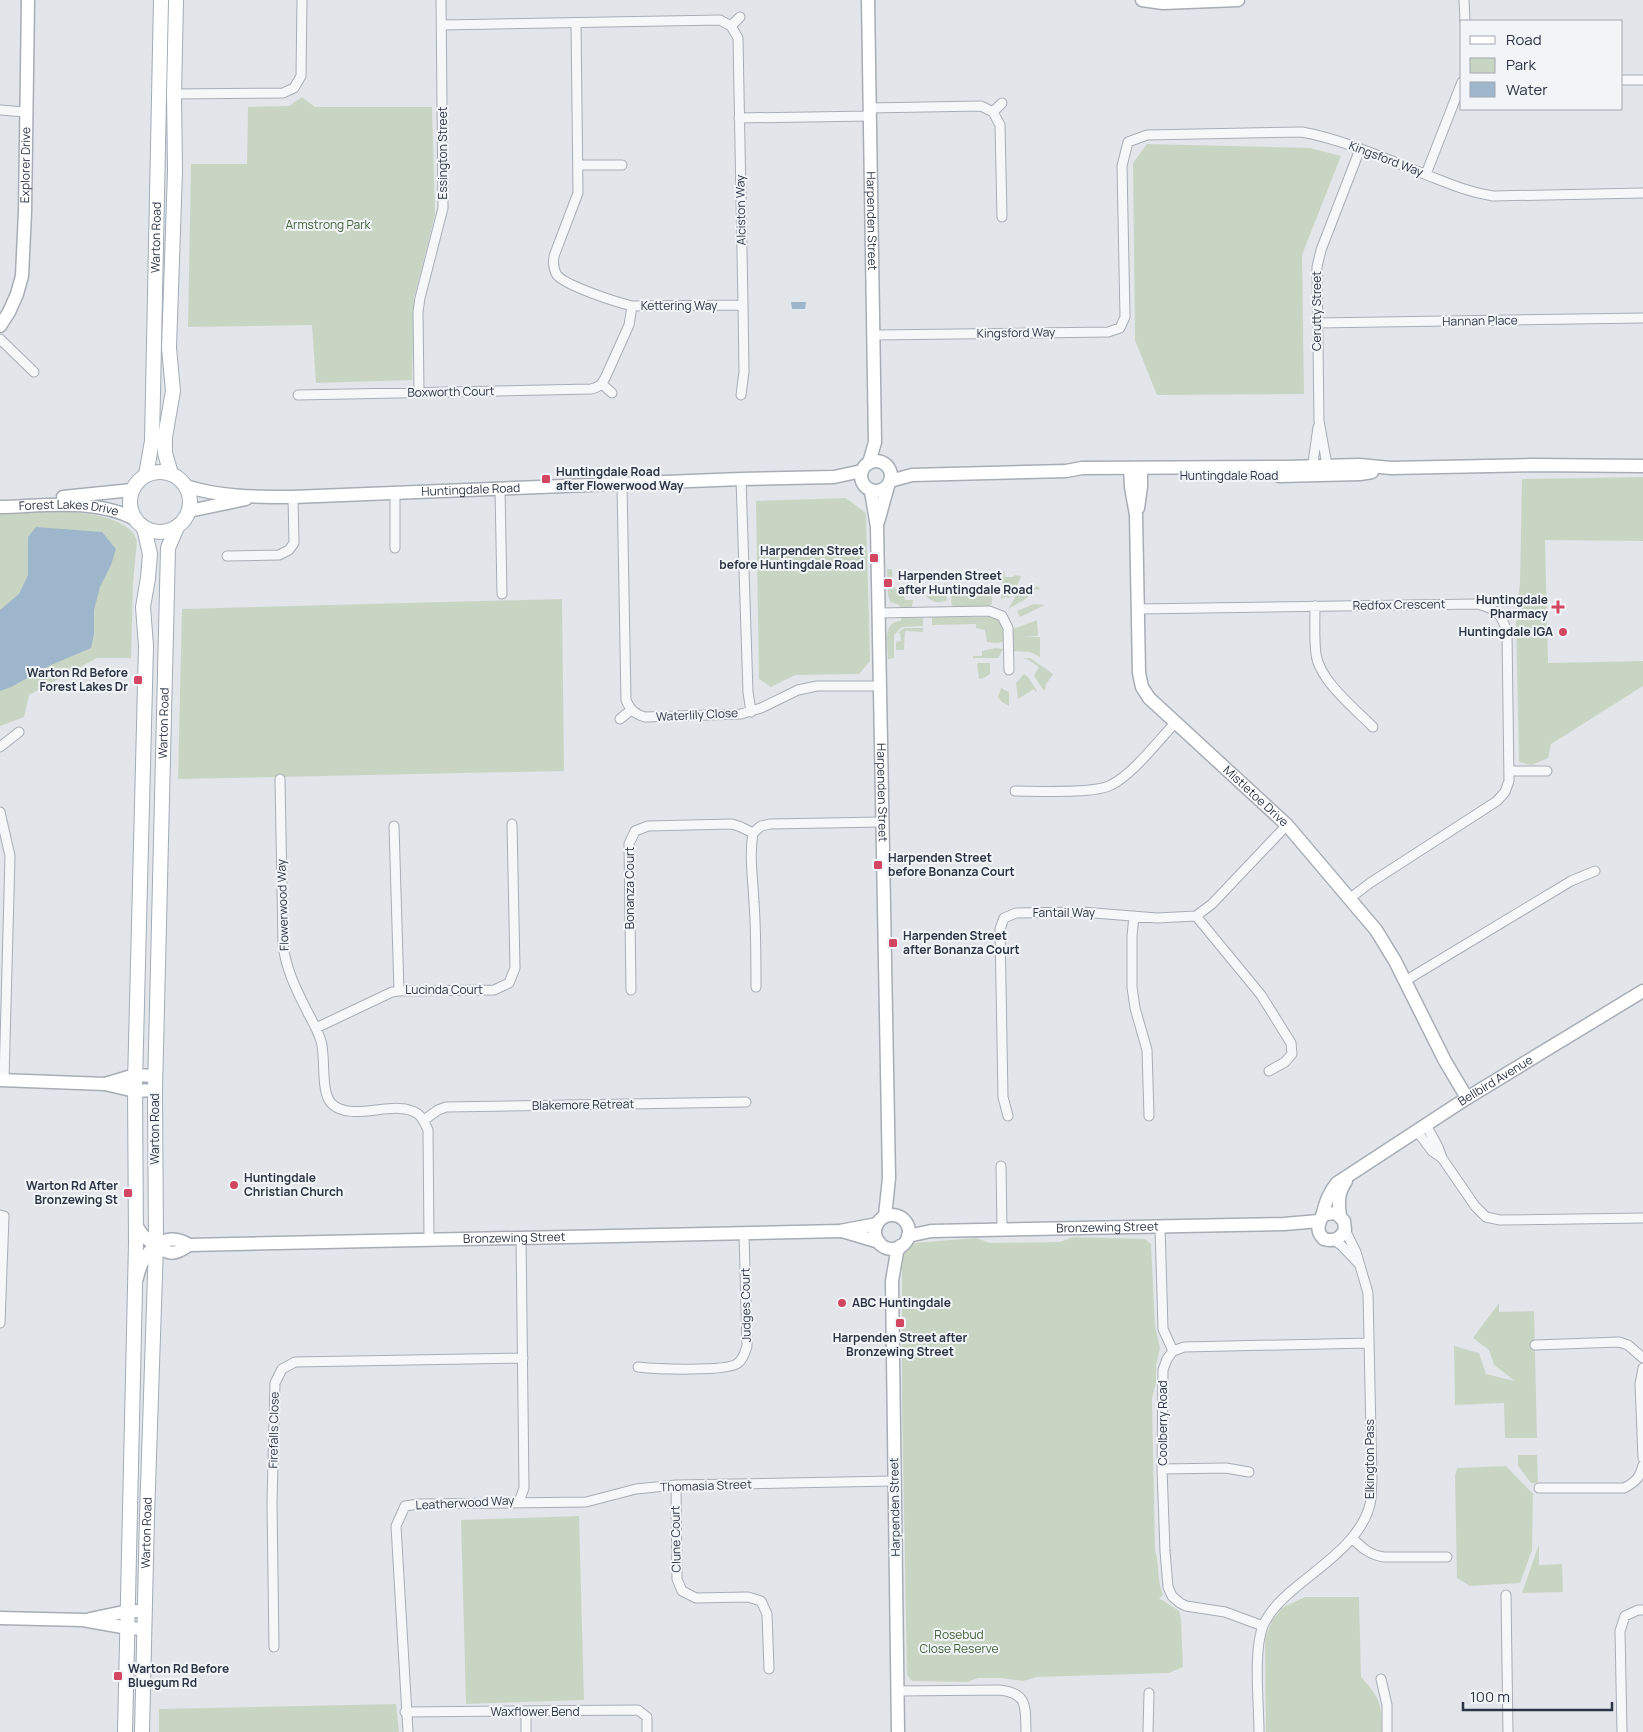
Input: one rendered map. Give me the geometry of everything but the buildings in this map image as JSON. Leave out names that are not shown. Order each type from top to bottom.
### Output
[{"type":"main road","name":"Warton Road","points":[[146,475],[152,441],[161,0]]},
{"type":"main road","name":"Warton Road","points":[[171,474],[165,453],[165,437],[173,391],[169,348],[176,171],[174,94],[176,0]]},
{"type":"main road","points":[[132,490],[146,475],[163,472],[171,474],[179,478],[186,486],[190,502],[189,511]]},
{"type":"main road","name":"Warton Road","points":[[125,1732],[136,1224],[135,1075],[146,663],[143,607],[150,564],[149,547],[140,523],[131,510],[132,490]]},
{"type":"main road","name":"Warton Road","points":[[142,1732],[156,1245],[155,1083],[168,548],[177,527],[189,511]]},
{"type":"main road","points":[[140,523],[161,532],[177,527]]},
{"type":"street","name":"Explorer Drive","points":[[0,326],[17,294],[22,276],[25,212],[28,0]]},
{"type":"street","points":[[174,94],[283,93],[294,88],[301,76],[302,0]]},
{"type":"street","name":"Essington Street","points":[[419,393],[419,305],[443,208],[441,0]]},
{"type":"street","name":"Harpenden Street","points":[[868,0],[875,442],[862,481],[869,490],[877,527],[889,1178],[896,1227],[897,1252],[892,1281],[898,1732]]},
{"type":"street","points":[[1142,0],[1163,3],[1238,0]]},
{"type":"street","points":[[1464,0],[1465,20]]},
{"type":"street","points":[[442,25],[720,20],[731,26],[740,17]]},
{"type":"street","name":"Kettering Way","points":[[576,23],[578,192],[554,256],[553,266],[557,275],[566,282],[632,306],[743,306]]},
{"type":"street","name":"Alciston Way","points":[[731,26],[738,38],[744,372],[741,395]]},
{"type":"street","points":[[1623,80],[1643,80]]},
{"type":"street","points":[[1426,174],[1460,87]]},
{"type":"street","points":[[993,112],[1002,103]]},
{"type":"street","points":[[739,118],[981,106],[993,112],[1000,125],[1002,217]]},
{"type":"street","points":[[0,110],[25,112]]},
{"type":"street","name":"Kingsford Way","points":[[874,335],[1108,332],[1120,328],[1125,317],[1122,166],[1128,142],[1147,135],[1302,132],[1324,136],[1471,193],[1493,196],[1643,193]]},
{"type":"street","points":[[1122,134],[1128,142]]},
{"type":"street","name":"Cerutty Street","points":[[1312,471],[1319,421],[1317,267],[1321,250],[1360,149]]},
{"type":"street","points":[[578,165],[622,165]]},
{"type":"street","points":[[612,393],[602,384],[629,325],[632,306]]},
{"type":"street","name":"Hannan Place","points":[[1317,323],[1643,318]]},
{"type":"street","points":[[0,339],[34,372]]},
{"type":"street","name":"Boxworth Court","points":[[298,395],[591,389],[597,388],[602,384]]},
{"type":"street","name":"Cerutty Street","points":[[1319,421],[1328,470]]},
{"type":"street","name":"Harpenden Street","points":[[875,442],[888,476],[877,527]]},
{"type":"street","points":[[866,467],[878,462],[888,476],[880,491],[869,490]]},
{"type":"street","name":"Huntingdale Road","points":[[888,476],[1066,471],[1083,474],[1328,470],[1360,474],[1391,468],[1642,465]]},
{"type":"street","name":"Huntingdale Road","points":[[186,486],[198,490],[258,497],[293,497],[834,477],[866,467]]},
{"type":"street","name":"Mistletoe Drive","points":[[1136,472],[1140,500],[1136,515],[1139,673],[1142,687],[1149,698],[1175,723],[1287,825],[1376,930],[1405,981],[1464,1100]]},
{"type":"street","name":"Huntingdale Road","points":[[834,477],[869,490]]},
{"type":"street","points":[[741,479],[742,529],[745,553],[748,692],[751,712]]},
{"type":"street","points":[[620,719],[631,710],[626,700],[622,484]]},
{"type":"street","points":[[500,489],[502,594]]},
{"type":"street","name":"Forest Lakes Drive","points":[[0,499],[77,497],[132,490]]},
{"type":"street","points":[[394,494],[395,548]]},
{"type":"street","name":"Huntingdale Road","points":[[189,511],[258,497]]},
{"type":"street","points":[[227,556],[279,555],[289,550],[294,543],[293,497]]},
{"type":"street","name":"Forest Lakes Drive","points":[[0,507],[76,505],[102,507],[140,523]]},
{"type":"street","name":"Redfox Crescent","points":[[1138,609],[1477,604],[1493,608],[1504,620],[1507,633],[1509,771],[1509,781],[1504,792],[1497,801],[1349,898]]},
{"type":"street","points":[[1315,606],[1316,654],[1320,668],[1326,679],[1373,727]]},
{"type":"street","points":[[878,613],[989,611],[1002,616],[1008,628],[1009,670]]},
{"type":"street","name":"Waterlily Close","points":[[631,710],[637,715],[645,717],[730,715],[751,712],[798,690],[817,686],[880,686]]},
{"type":"street","points":[[1015,791],[1096,789],[1110,786],[1124,777],[1175,723]]},
{"type":"street","points":[[0,747],[20,732]]},
{"type":"street","points":[[1509,771],[1547,772]]},
{"type":"street","name":"Flowerwood Way","points":[[280,779],[284,958],[288,971],[316,1028],[324,1053],[324,1088],[331,1104],[346,1111],[404,1109],[416,1113],[424,1120]]},
{"type":"street","points":[[0,812],[10,856],[2,1080],[105,1084],[135,1092],[155,1083]]},
{"type":"street","points":[[756,987],[754,902],[751,878],[751,844],[753,833],[761,826],[770,824],[882,822]]},
{"type":"street","name":"Lucinda Court","points":[[316,1028],[386,994],[399,991],[494,990],[509,983],[515,968],[512,824]]},
{"type":"street","name":"Bonanza Court","points":[[632,990],[629,844],[635,831],[648,826],[732,824],[753,833]]},
{"type":"street","points":[[1269,1071],[1285,1062],[1292,1054],[1291,1043],[1262,995],[1196,916],[1212,904],[1287,825]]},
{"type":"street","points":[[394,826],[399,991]]},
{"type":"street","points":[[1405,981],[1571,881],[1595,871]]},
{"type":"street","name":"Fantail Way","points":[[1008,1116],[1003,1097],[1000,929],[1004,918],[1016,913],[1082,912],[1157,918],[1196,916]]},
{"type":"street","points":[[1134,916],[1132,987],[1135,1008],[1147,1050],[1149,1116]]},
{"type":"street","name":"Bellbird Avenue","points":[[1320,1219],[1326,1200],[1337,1183],[1464,1100],[1643,991]]},
{"type":"street","points":[[105,1084],[135,1075],[155,1083]]},
{"type":"street","name":"Blakemore Retreat","points":[[424,1120],[446,1107],[746,1102]]},
{"type":"street","points":[[424,1120],[428,1130],[429,1240]]},
{"type":"street","points":[[1421,1128],[1432,1151],[1442,1158],[1475,1206],[1486,1216],[1500,1220],[1643,1218]]},
{"type":"street","points":[[1001,1166],[1002,1228]]},
{"type":"street","name":"Bellbird Avenue","points":[[1340,1216],[1339,1192],[1350,1174]]},
{"type":"street","points":[[1332,1213],[1340,1216],[1344,1221],[1345,1230],[1342,1236],[1334,1240],[1324,1239],[1321,1236],[1318,1225],[1320,1219],[1332,1213]]},
{"type":"street","points":[[0,1215],[4,1216],[0,1323]]},
{"type":"street","name":"Bronzewing Street","points":[[136,1224],[141,1235],[165,1252],[170,1253],[182,1250],[189,1245],[840,1231],[896,1227],[931,1231],[1002,1228],[1284,1224],[1320,1219]]},
{"type":"street","name":"Bronzewing Street","points":[[1284,1224],[1321,1236]]},
{"type":"street","points":[[1160,1226],[1163,1328],[1174,1351],[1184,1347],[1369,1343]]},
{"type":"street","points":[[881,1244],[889,1248],[896,1227]]},
{"type":"street","name":"Harpenden Street","points":[[892,1281],[881,1244],[875,1235],[896,1227]]},
{"type":"street","name":"Elkington Pass","points":[[1259,1732],[1258,1646],[1263,1626],[1271,1611],[1289,1593],[1358,1532],[1370,1505],[1368,1293],[1356,1252],[1345,1230]]},
{"type":"street","name":"Bronzewing Street","points":[[840,1231],[881,1244]]},
{"type":"street","name":"Judges Court","points":[[638,1367],[659,1369],[726,1368],[737,1364],[745,1355],[747,1346],[744,1233]]},
{"type":"street","name":"Leatherwood Way","points":[[408,1732],[396,1526],[405,1506],[419,1504],[519,1502],[524,1488],[521,1237]]},
{"type":"street","name":"Elkington Pass","points":[[1334,1240],[1358,1263]]},
{"type":"street","points":[[134,1296],[138,1274],[144,1259],[156,1245]]},
{"type":"street","points":[[1536,1345],[1619,1342],[1628,1345],[1643,1358]]},
{"type":"street","name":"Coolberry Road","points":[[1174,1351],[1167,1359],[1163,1370],[1162,1469],[1168,1587],[1172,1596],[1186,1606],[1225,1612],[1263,1626]]},
{"type":"street","name":"Firefalls Close","points":[[274,1647],[272,1503],[275,1383],[282,1369],[295,1362],[523,1358]]},
{"type":"street","points":[[1643,1368],[1640,1384],[1643,1458]]},
{"type":"street","points":[[1538,1488],[1624,1488],[1634,1483],[1641,1476],[1643,1464]]},
{"type":"street","points":[[1162,1469],[1226,1468],[1250,1472]]},
{"type":"street","name":"Thomasia Street","points":[[519,1502],[586,1502],[636,1489],[676,1486],[894,1481]]},
{"type":"street","name":"Clune Court","points":[[676,1486],[677,1579],[682,1591],[696,1598],[748,1597],[761,1601],[767,1614],[769,1669]]},
{"type":"street","points":[[1352,1538],[1363,1549],[1375,1556],[1447,1557]]},
{"type":"street","points":[[1506,1595],[1508,1732]]},
{"type":"street","points":[[1622,1732],[1620,1631],[1625,1616],[1638,1610],[1643,1610]]},
{"type":"street","points":[[82,1620],[128,1611],[145,1611]]},
{"type":"street","points":[[0,1618],[82,1620],[144,1629]]},
{"type":"street","points":[[1381,1679],[1387,1706],[1387,1732]]},
{"type":"street","points":[[898,1691],[1010,1691],[1020,1696],[1025,1706],[1026,1732]]},
{"type":"street","points":[[1148,1732],[1149,1693]]},
{"type":"street","name":"Waxflower Bend","points":[[406,1712],[638,1710],[647,1718],[647,1732]]},
{"type":"street","points":[[526,1712],[526,1732]]},
{"type":"green space","name":"Armstrong Park","points":[[302,97],[315,107],[432,107],[435,215],[414,298],[412,380],[316,383],[312,325],[188,327],[191,164],[247,164],[248,107],[289,106]]},
{"type":"green space","points":[[1147,144],[1310,148],[1341,156],[1302,255],[1304,394],[1157,395],[1135,340],[1133,163]]},
{"type":"green space","points":[[1643,477],[1643,541],[1545,540],[1548,663],[1643,661],[1643,686],[1551,744],[1548,758],[1532,765],[1519,762],[1516,620],[1520,582],[1522,479]]},
{"type":"green space","points":[[846,498],[866,513],[870,661],[859,674],[795,675],[771,687],[759,679],[756,501]]},
{"type":"green space","points":[[61,511],[108,518],[131,531],[137,541],[133,583],[131,658],[97,658],[29,695],[24,717],[0,726],[0,512]]},
{"type":"green space","points":[[887,569],[892,569],[893,587],[903,593],[905,600],[913,600],[912,607],[900,608],[899,605],[890,602]]},
{"type":"green space","points":[[1003,571],[1005,572],[1004,577],[1021,576],[1009,598],[1001,599]]},
{"type":"green space","points":[[944,583],[946,584],[947,601],[938,602],[926,596],[939,595],[941,588],[944,588]]},
{"type":"green space","points":[[974,584],[975,588],[991,586],[992,603],[990,606],[953,607],[951,602],[952,589],[973,589]]},
{"type":"green space","points":[[1022,591],[1030,595],[1008,609],[1017,594],[1020,595]]},
{"type":"green space","points":[[562,599],[564,771],[178,779],[182,609]]},
{"type":"green space","points":[[1034,604],[1045,605],[1020,617],[1017,611]]},
{"type":"green space","points":[[932,617],[994,617],[1001,624],[1004,642],[987,642],[985,630],[976,628],[976,624],[932,625]]},
{"type":"green space","points":[[901,618],[923,618],[923,626],[902,627],[894,635],[894,658],[888,659],[887,635],[891,625],[901,621]]},
{"type":"green space","points":[[1037,620],[1038,636],[1021,637],[1040,637],[1040,657],[1030,652],[1014,651],[1013,629]]},
{"type":"green space","points":[[904,628],[923,628],[923,632],[905,631],[904,650],[896,650],[896,642],[901,641],[900,633],[898,633]]},
{"type":"green space","points":[[996,648],[1003,649],[998,658],[973,658],[973,656],[982,656],[982,651]]},
{"type":"green space","points":[[1022,658],[1030,658],[1053,674],[1044,691],[1034,676],[1039,667]]},
{"type":"green space","points":[[977,663],[990,663],[990,674],[979,679]]},
{"type":"green space","points":[[1024,674],[1037,691],[1034,689],[1018,699],[1016,683]]},
{"type":"green space","points":[[1001,688],[1009,692],[1009,706],[998,697]]},
{"type":"green space","name":"Rosebud Close Reserve","points":[[1073,1237],[1145,1239],[1151,1244],[1155,1326],[1160,1348],[1156,1366],[1156,1383],[1152,1398],[1155,1550],[1163,1595],[1159,1598],[1179,1611],[1181,1619],[1183,1667],[1169,1673],[1037,1677],[1023,1681],[1001,1678],[978,1678],[967,1682],[912,1681],[907,1675],[902,1402],[902,1266],[904,1252],[907,1246],[913,1243],[976,1238],[990,1243],[1060,1242]]},
{"type":"green space","points":[[1499,1303],[1499,1312],[1534,1311],[1537,1438],[1505,1438],[1504,1403],[1455,1405],[1454,1346],[1479,1353],[1486,1374],[1515,1381],[1494,1365],[1489,1350],[1473,1338]]},
{"type":"green space","points":[[1518,1455],[1537,1455],[1538,1483],[1531,1483],[1518,1466]]},
{"type":"green space","points":[[1506,1466],[1533,1494],[1532,1550],[1520,1583],[1470,1586],[1457,1578],[1455,1476],[1457,1468]]},
{"type":"green space","points":[[579,1516],[584,1700],[466,1704],[461,1520]]},
{"type":"green space","points":[[1539,1544],[1539,1565],[1562,1564],[1563,1592],[1522,1593]]},
{"type":"green space","points":[[1305,1597],[1359,1597],[1361,1677],[1373,1691],[1379,1702],[1382,1732],[1266,1732],[1265,1638],[1272,1621],[1282,1608]]},
{"type":"green space","points":[[396,1704],[399,1732],[159,1732],[159,1709]]},
{"type":"water","points":[[791,302],[806,302],[805,309],[792,309]]},
{"type":"water","points":[[36,527],[102,532],[116,549],[111,565],[100,587],[94,610],[94,634],[91,648],[51,665],[0,691],[0,610],[19,594],[28,575],[28,537]]},
{"type":"place","name":"Huntingdale Road after Flowerwood Way","points":[[546,479]]},
{"type":"place","name":"Harpenden Street before Huntingdale Road","points":[[874,558]]},
{"type":"place","name":"Harpenden Street after Huntingdale Road","points":[[888,583]]},
{"type":"place","name":"Huntingdale Pharmacy","points":[[1558,607]]},
{"type":"place","name":"Huntingdale IGA","points":[[1563,632]]},
{"type":"place","name":"Warton Rd Before Forest Lakes Dr","points":[[138,680]]},
{"type":"place","name":"Harpenden Street before Bonanza Court","points":[[878,865]]},
{"type":"place","name":"Harpenden Street after Bonanza Court","points":[[893,943]]},
{"type":"place","name":"Huntingdale Christian Church","points":[[234,1185]]},
{"type":"place","name":"Warton Rd After Bronzewing St","points":[[128,1193]]},
{"type":"place","name":"ABC Huntingdale","points":[[842,1303]]},
{"type":"place","name":"Harpenden Street after Bronzewing Street","points":[[900,1323]]},
{"type":"place","name":"Warton Rd Before Bluegum Rd","points":[[118,1676]]}]
